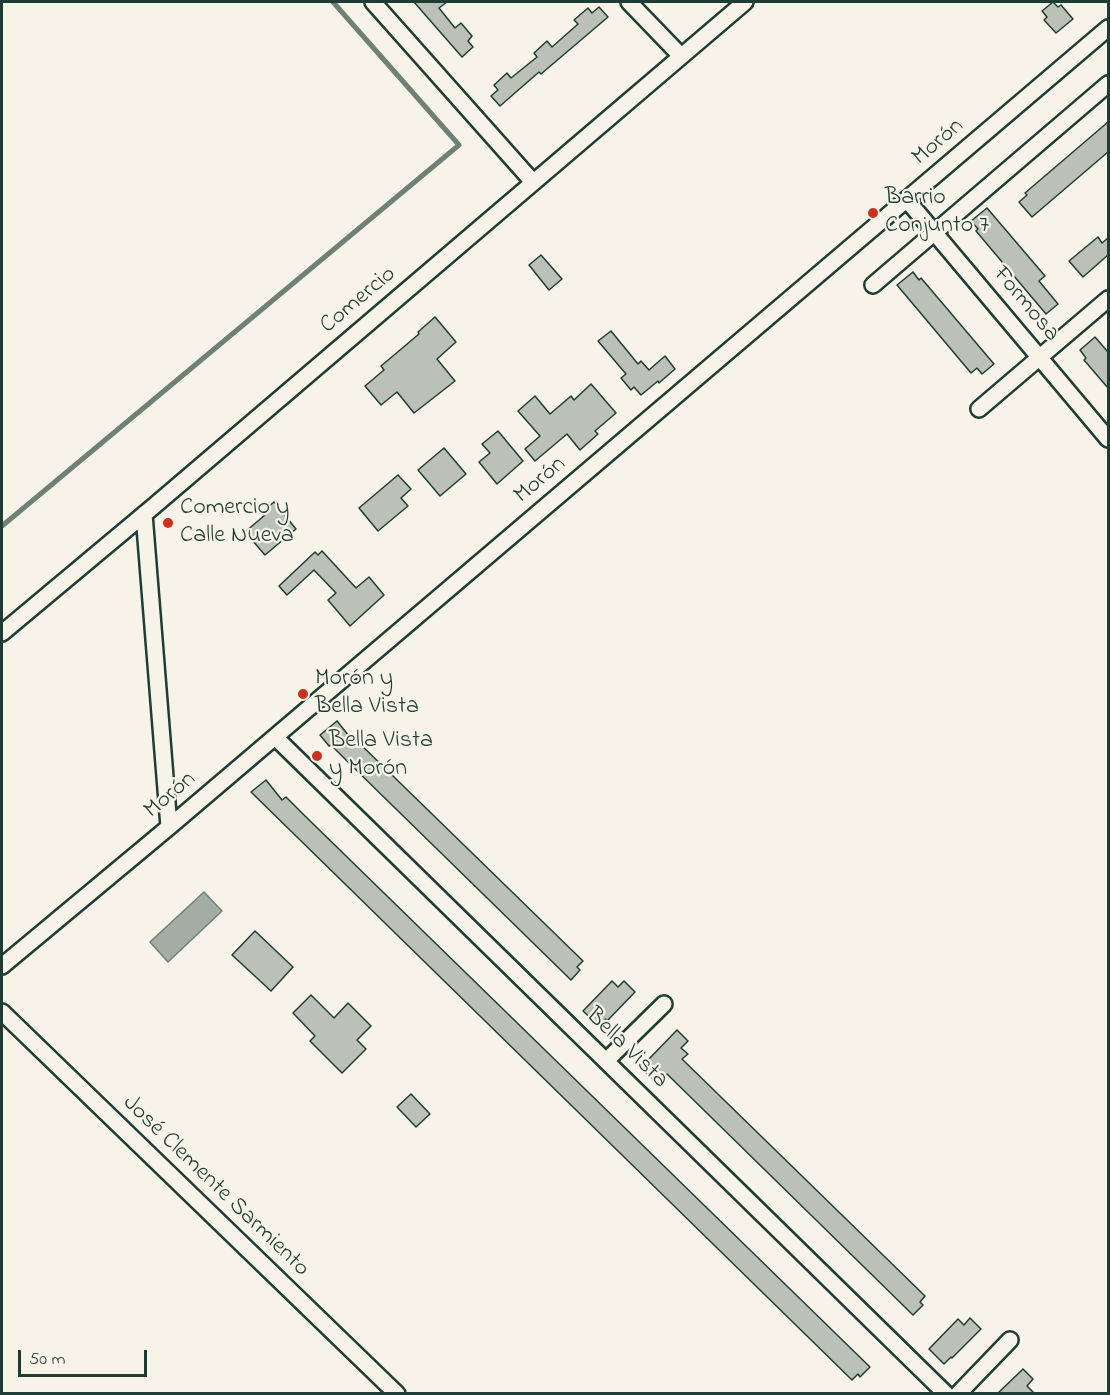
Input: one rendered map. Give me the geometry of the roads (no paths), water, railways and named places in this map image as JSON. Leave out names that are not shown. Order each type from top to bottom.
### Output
[{"type":"street","points":[[373,2],[533,183]]},
{"type":"street","points":[[629,2],[681,56]]},
{"type":"street","name":"Comercio","points":[[2,633],[745,2]]},
{"type":"street","name":"Morón","points":[[2,966],[170,827],[1108,28]]},
{"type":"street","points":[[873,285],[1108,84]]},
{"type":"street","name":"Formosa","points":[[907,200],[1108,439]]},
{"type":"street","points":[[979,409],[1108,299]]},
{"type":"street","points":[[144,514],[170,827]]},
{"type":"street","name":"Bella Vista","points":[[275,737],[946,1394]]},
{"type":"street","points":[[606,1061],[664,1004]]},
{"type":"street","name":"José Clemente Sarmiento","points":[[2,1012],[396,1394]]},
{"type":"street","points":[[958,1394],[1010,1340]]},
{"type":"waterway","points":[[2,526],[459,145],[333,2]]},
{"type":"place","name":"Barrio Conjunto 7","points":[[873,213]]},
{"type":"place","name":"Comercio y Calle Nueva","points":[[168,523]]},
{"type":"place","name":"Morón y Bella Vista","points":[[303,694]]},
{"type":"place","name":"Bella Vista y Morón","points":[[317,756]]}]
